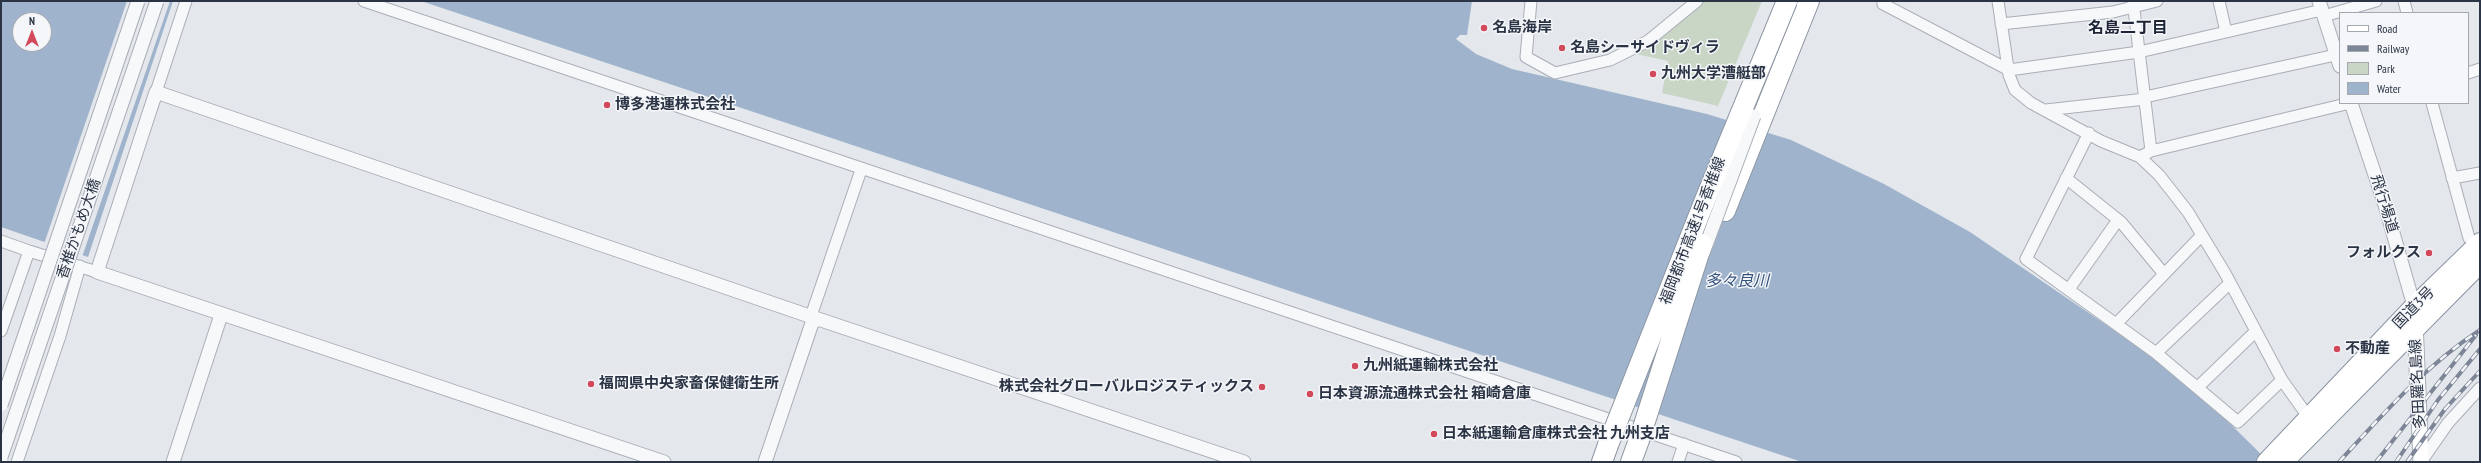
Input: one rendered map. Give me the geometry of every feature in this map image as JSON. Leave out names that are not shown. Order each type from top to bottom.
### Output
[{"type":"highway","points":[[1645,422],[1748,114],[1779,1]]},
{"type":"highway","name":"福岡都市高速1号香椎線","points":[[1609,451],[1705,200],[1787,1]]},
{"type":"highway","name":"福岡都市高速1号香椎線","points":[[1631,462],[1691,274],[1749,116],[1795,1]]},
{"type":"highway","points":[[1609,451],[1620,391],[1659,288],[1808,1]]},
{"type":"highway","name":"国道3号","points":[[2273,460],[2309,418],[2414,306],[2479,243]]},
{"type":"highway","name":"国道3号","points":[[2273,460],[2415,330],[2480,264]]},
{"type":"main road","name":"多田羅名島線","points":[[2414,306],[2421,462]]},
{"type":"street","name":"香椎かもめ大橋","points":[[1,405],[138,1]]},
{"type":"street","name":"香椎かもめ大橋","points":[[1,457],[157,1]]},
{"type":"street","points":[[97,272],[186,1]]},
{"type":"street","points":[[364,1],[861,170],[1736,462]]},
{"type":"street","points":[[1531,1],[1526,57],[1555,73],[1610,60],[1648,41],[1697,1]]},
{"type":"street","points":[[1626,462],[1748,114],[1783,1]]},
{"type":"street","points":[[1883,1],[1883,4],[2009,70],[2139,52],[2322,9],[2376,1]]},
{"type":"street","points":[[1998,1],[2009,70],[2015,90],[2031,103],[2140,157],[2159,176],[2183,206],[2202,235],[2230,283],[2282,380],[2309,418]]},
{"type":"street","points":[[2001,24],[2112,12],[2133,4],[2157,1]]},
{"type":"street","points":[[2219,1],[2226,32]]},
{"type":"street","points":[[2404,1],[2407,12]]},
{"type":"street","points":[[2133,4],[2151,151]]},
{"type":"street","points":[[2046,110],[2145,98],[2339,58],[2322,9]]},
{"type":"street","points":[[156,92],[1244,462]]},
{"type":"street","points":[[2140,157],[2151,151],[2347,104]]},
{"type":"street","name":"飛行場道","points":[[2351,104],[2385,205],[2414,306]]},
{"type":"street","points":[[2432,104],[2469,238],[2479,243]]},
{"type":"street","points":[[2089,133],[2026,259],[2156,353],[2238,422],[2282,380]]},
{"type":"street","points":[[766,462],[861,170]]},
{"type":"street","points":[[2452,178],[2480,172]]},
{"type":"street","points":[[2066,178],[2118,220],[2164,274]]},
{"type":"street","points":[[2068,289],[2118,220]]},
{"type":"street","points":[[2116,324],[2202,235]]},
{"type":"street","points":[[1,241],[80,266],[221,315],[664,462]]},
{"type":"street","points":[[1,331],[29,251]]},
{"type":"street","points":[[17,462],[60,336],[80,266]]},
{"type":"street","points":[[2156,353],[2230,283]]},
{"type":"street","points":[[172,462],[221,315]]},
{"type":"street","points":[[2198,388],[2255,332]]},
{"type":"street","points":[[2421,462],[2448,423],[2480,388]]},
{"type":"street","points":[[1678,462],[1684,444]]},
{"type":"green space","points":[[1705,1],[1762,1],[1718,106],[1662,93],[1668,61],[1636,54]]},
{"type":"water","points":[[1,1],[173,1],[88,257],[1,227]]},
{"type":"water","name":"多々良川","points":[[421,1],[1472,1],[1467,35],[1460,35],[1456,39],[1476,54],[1512,69],[1707,114],[1791,140],[1884,184],[1970,232],[2146,352],[2209,403],[2269,462],[1802,462]]},
{"type":"pier","points":[[127,1],[170,1],[82,257],[44,244]]},
{"type":"railway","points":[[2339,462],[2388,409],[2423,375],[2441,359],[2480,330]]},
{"type":"railway","points":[[2376,462],[2476,335]]},
{"type":"railway","points":[[2396,462],[2438,400],[2480,349]]},
{"type":"railway","points":[[2407,462],[2445,409],[2480,371]]},
{"type":"place","name":"名島海岸","points":[[1484,28]]},
{"type":"place","name":"名島シーサイドヴィラ","points":[[1562,48]]},
{"type":"place","name":"九州大学漕艇部","points":[[1653,74]]},
{"type":"place","name":"博多港運株式会社","points":[[607,105]]},
{"type":"place","name":"フォルクス","points":[[2429,253]]},
{"type":"place","name":"不動産","points":[[2337,349]]},
{"type":"place","name":"九州紙運輸株式会社","points":[[1355,366]]},
{"type":"place","name":"福岡県中央家畜保健衛生所","points":[[591,384]]},
{"type":"place","name":"株式会社グローバルロジスティックス","points":[[1262,387]]},
{"type":"place","name":"日本資源流通株式会社 箱崎倉庫","points":[[1310,394]]},
{"type":"place","name":"日本紙運輸倉庫株式会社 九州支店","points":[[1434,434]]},
{"type":"district","name":"名島二丁目","points":[[2128,28]]}]
